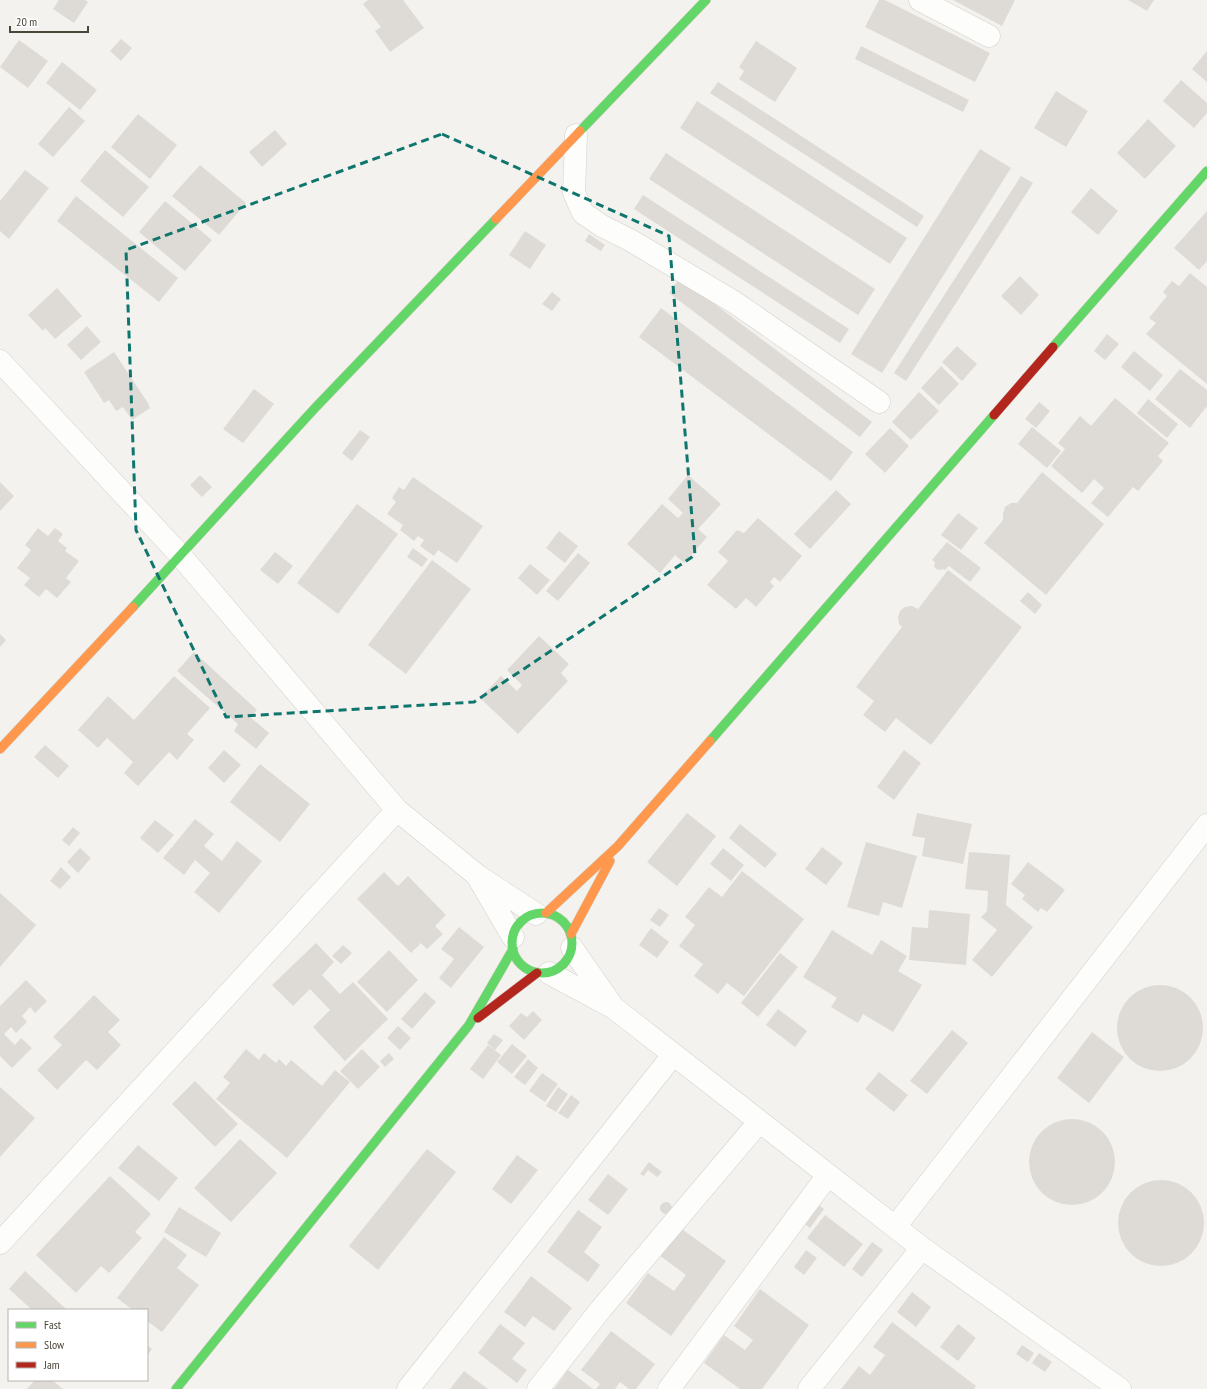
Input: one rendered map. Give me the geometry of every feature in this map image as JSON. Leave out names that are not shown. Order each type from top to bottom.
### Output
[{"type":"street","points":[[0,749],[181,556],[315,408],[706,0]]},
{"type":"street","points":[[920,0],[989,36]]},
{"type":"street","points":[[576,135],[574,193],[583,212],[602,226],[630,240],[734,302],[879,402]]},
{"type":"street","points":[[176,1389],[469,1025],[513,943],[517,927],[525,919],[541,914],[618,846],[1207,171]]},
{"type":"street","points":[[0,361],[181,556],[397,810],[478,876],[541,914],[557,917],[566,924],[572,941],[614,1008]]},
{"type":"street","points":[[0,1243],[397,810]]},
{"type":"street","points":[[895,1227],[1207,825]]},
{"type":"street","points":[[469,1025],[543,973],[560,968],[568,959],[572,941],[618,846]]},
{"type":"street","points":[[478,876],[513,943],[516,958],[521,965],[529,970],[543,973],[614,1008],[922,1248],[1120,1389]]},
{"type":"street","points":[[408,1389],[673,1055]]},
{"type":"street","points":[[538,1389],[601,1309],[759,1122]]},
{"type":"street","points":[[669,1389],[828,1175]]},
{"type":"street","points":[[809,1389],[922,1248]]},
{"type":"highlighted area","points":[[442,134],[669,236],[695,555],[474,702],[226,717],[136,530],[126,250]]},
{"type":"building","points":[[59,0],[85,0],[88,2],[74,23],[53,9]]},
{"type":"building","points":[[368,0],[403,0],[424,28],[390,52],[375,31],[381,27],[363,4]]},
{"type":"building","points":[[879,0],[885,0],[990,53],[975,82],[865,27]]},
{"type":"building","points":[[953,0],[1015,0],[1002,26]]},
{"type":"building","points":[[1128,0],[1154,0],[1147,11]]},
{"type":"building","points":[[121,39],[132,48],[121,61],[110,51]]},
{"type":"building","points":[[19,40],[48,61],[28,88],[0,67]]},
{"type":"building","points":[[756,41],[797,68],[775,102],[739,79],[744,71],[739,67]]},
{"type":"building","points":[[861,46],[969,100],[963,112],[855,59]]},
{"type":"building","points":[[1207,51],[1207,82],[1192,69]]},
{"type":"building","points":[[62,62],[97,90],[80,110],[46,83]]},
{"type":"building","points":[[1181,80],[1207,103],[1207,113],[1194,128],[1163,101]]},
{"type":"building","points":[[718,82],[924,216],[917,227],[710,93]]},
{"type":"building","points":[[1056,91],[1088,111],[1066,147],[1034,128]]},
{"type":"building","points":[[697,101],[907,238],[890,264],[680,128]]},
{"type":"building","points":[[69,107],[85,121],[53,157],[38,144]]},
{"type":"building","points":[[138,114],[177,145],[150,179],[111,147]]},
{"type":"building","points":[[1148,119],[1176,146],[1145,179],[1117,153]]},
{"type":"building","points":[[275,130],[287,144],[262,167],[249,152]]},
{"type":"building","points":[[980,149],[1011,168],[882,373],[851,354]]},
{"type":"building","points":[[105,150],[149,187],[123,217],[80,181]]},
{"type":"building","points":[[666,153],[875,289],[858,315],[649,179]]},
{"type":"building","points":[[200,165],[246,203],[219,235],[172,196]]},
{"type":"building","points":[[25,170],[49,188],[9,239],[0,231],[0,201]]},
{"type":"building","points":[[1021,176],[1033,183],[906,381],[894,373]]},
{"type":"building","points":[[1091,188],[1118,211],[1098,235],[1071,212]]},
{"type":"building","points":[[643,195],[849,329],[840,343],[634,209]]},
{"type":"building","points":[[76,196],[178,278],[159,302],[57,221]]},
{"type":"building","points":[[165,201],[212,240],[185,271],[139,232]]},
{"type":"building","points":[[1207,211],[1207,261],[1199,270],[1174,248]]},
{"type":"building","points":[[525,231],[546,245],[530,269],[509,255]]},
{"type":"building","points":[[589,234],[605,245],[601,251],[585,241]]},
{"type":"building","points":[[1190,273],[1207,287],[1207,384],[1146,334],[1156,323],[1149,318],[1167,296],[1163,292],[1172,281],[1179,286]]},
{"type":"building","points":[[1020,276],[1039,295],[1021,315],[1001,296]]},
{"type":"building","points":[[680,278],[872,422],[860,437],[669,293]]},
{"type":"building","points":[[57,288],[82,316],[55,339],[45,328],[43,331],[28,315]]},
{"type":"building","points":[[552,292],[561,299],[552,311],[542,304]]},
{"type":"building","points":[[661,308],[853,452],[831,481],[639,337]]},
{"type":"building","points":[[87,326],[101,342],[81,360],[67,345]]},
{"type":"building","points":[[1107,334],[1119,344],[1105,360],[1094,351]]},
{"type":"building","points":[[957,346],[977,364],[962,381],[942,362]]},
{"type":"building","points":[[1134,351],[1163,375],[1150,391],[1121,367]]},
{"type":"building","points":[[114,352],[150,408],[132,420],[123,407],[116,411],[109,400],[104,403],[84,372]]},
{"type":"building","points":[[941,366],[959,384],[939,405],[921,388]]},
{"type":"building","points":[[1180,369],[1207,390],[1207,406],[1190,428],[1155,399]]},
{"type":"building","points":[[254,389],[274,404],[243,443],[223,429]]},
{"type":"building","points":[[919,392],[939,411],[911,440],[892,422]]},
{"type":"building","points":[[1115,398],[1169,443],[1158,456],[1163,461],[1138,491],[1133,487],[1108,517],[1091,503],[1104,488],[1094,479],[1082,493],[1051,466],[1065,449],[1058,443],[1080,416],[1091,426]]},
{"type":"building","points":[[1148,399],[1178,424],[1167,438],[1137,413]]},
{"type":"building","points":[[1039,402],[1050,411],[1036,428],[1025,419]]},
{"type":"building","points":[[1032,427],[1061,451],[1047,468],[1018,444]]},
{"type":"building","points":[[890,428],[909,446],[885,473],[865,454]]},
{"type":"building","points":[[360,430],[370,437],[352,461],[342,453]]},
{"type":"building","points":[[1042,472],[1104,524],[1046,595],[984,543],[1003,520],[1005,507],[1011,503],[1017,503]]},
{"type":"building","points":[[200,475],[212,487],[202,497],[190,485]]},
{"type":"building","points":[[688,475],[721,504],[698,529],[707,537],[684,563],[675,555],[660,573],[627,544],[662,504],[678,518],[683,513],[668,499]]},
{"type":"building","points":[[413,477],[483,526],[457,563],[438,550],[434,556],[420,546],[424,540],[418,536],[414,541],[400,530],[403,525],[387,514],[396,502],[392,498],[399,487],[404,490]]},
{"type":"building","points":[[0,482],[14,496],[0,511]]},
{"type":"building","points":[[836,490],[851,504],[810,549],[794,534]]},
{"type":"building","points":[[357,504],[398,534],[338,614],[297,583]]},
{"type":"building","points":[[958,513],[978,528],[961,550],[941,535]]},
{"type":"building","points":[[758,518],[802,556],[780,582],[774,577],[770,582],[774,586],[756,607],[746,598],[736,609],[707,585],[728,561],[718,552],[737,530],[744,533]]},
{"type":"building","points":[[38,528],[48,536],[55,528],[63,534],[58,541],[67,548],[65,551],[79,561],[66,578],[71,582],[57,598],[46,589],[39,597],[24,585],[30,578],[17,568],[31,550],[25,545]]},
{"type":"building","points":[[559,531],[578,546],[565,563],[546,548]]},
{"type":"building","points":[[947,542],[981,568],[970,582],[949,566],[945,570],[940,570],[936,569],[934,566],[935,562],[932,560]]},
{"type":"building","points":[[413,548],[428,559],[422,567],[407,557]]},
{"type":"building","points":[[275,552],[293,566],[278,584],[260,570]]},
{"type":"building","points":[[578,553],[590,563],[558,601],[546,591]]},
{"type":"building","points":[[432,560],[471,589],[406,674],[368,645]]},
{"type":"building","points":[[530,564],[550,580],[537,595],[518,578]]},
{"type":"building","points":[[948,570],[1022,627],[931,745],[896,718],[885,732],[863,715],[874,701],[856,687],[902,627],[899,624],[898,617],[900,611],[905,607],[912,606],[918,609]]},
{"type":"building","points":[[1028,592],[1042,605],[1035,614],[1020,601]]},
{"type":"building","points":[[0,634],[6,640],[0,647]]},
{"type":"building","points":[[539,636],[569,664],[561,673],[568,681],[518,734],[480,698],[501,676],[517,691],[522,685],[507,670]]},
{"type":"building","points":[[194,652],[257,710],[250,717],[269,733],[256,749],[234,731],[238,724],[177,671]]},
{"type":"building","points":[[174,676],[210,708],[187,734],[194,740],[177,760],[169,752],[138,786],[124,773],[133,762],[107,738],[98,748],[78,730],[108,696],[134,720]]},
{"type":"building","points":[[45,745],[69,766],[58,778],[34,757]]},
{"type":"building","points":[[224,750],[241,765],[224,783],[208,768]]},
{"type":"building","points":[[904,750],[921,763],[894,800],[877,787]]},
{"type":"building","points":[[260,764],[310,804],[280,842],[230,802]]},
{"type":"building","points":[[687,813],[716,836],[677,886],[647,862]]},
{"type":"building","points":[[917,813],[972,824],[963,864],[922,856],[925,838],[912,836]]},
{"type":"building","points":[[195,819],[214,834],[204,846],[222,861],[237,841],[262,861],[219,913],[194,892],[210,873],[195,860],[184,875],[163,858]]},
{"type":"building","points":[[155,820],[174,835],[158,853],[140,838]]},
{"type":"building","points":[[740,824],[777,854],[765,868],[729,838]]},
{"type":"building","points":[[73,827],[80,833],[69,846],[62,840]]},
{"type":"building","points":[[866,842],[917,856],[902,908],[883,902],[879,916],[847,907]]},
{"type":"building","points":[[822,847],[843,863],[826,885],[805,869]]},
{"type":"building","points":[[80,848],[91,858],[78,873],[67,862]]},
{"type":"building","points":[[723,848],[744,865],[731,881],[710,864]]},
{"type":"building","points":[[969,852],[1010,855],[1006,905],[1033,927],[992,977],[972,960],[997,930],[981,917],[987,911],[988,891],[965,889]]},
{"type":"building","points":[[1028,862],[1065,890],[1047,912],[1041,908],[1038,912],[1022,899],[1025,895],[1011,884]]},
{"type":"building","points":[[61,867],[71,877],[60,889],[50,881]]},
{"type":"building","points":[[742,871],[804,919],[744,996],[727,983],[718,994],[694,976],[703,964],[679,946],[695,925],[685,917],[709,887],[722,897]]},
{"type":"building","points":[[384,872],[398,886],[408,876],[446,915],[435,926],[443,934],[427,949],[421,943],[411,953],[357,899]]},
{"type":"building","points":[[0,893],[36,925],[0,967]]},
{"type":"building","points":[[659,908],[669,915],[660,927],[650,920]]},
{"type":"building","points":[[929,910],[970,914],[966,965],[909,960],[912,927],[928,928]]},
{"type":"building","points":[[459,927],[484,947],[451,988],[439,978],[454,959],[441,949]]},
{"type":"building","points":[[651,928],[669,942],[657,958],[639,945]]},
{"type":"building","points":[[832,930],[872,955],[881,940],[907,956],[898,971],[922,985],[893,1032],[863,1014],[858,1023],[831,1007],[837,998],[803,977]]},
{"type":"building","points":[[316,943],[334,962],[322,975],[340,994],[353,982],[388,1019],[345,1061],[313,1027],[330,1010],[310,989],[293,1006],[272,985]]},
{"type":"building","points":[[343,945],[352,953],[341,964],[332,956]]},
{"type":"building","points":[[389,950],[418,980],[387,1012],[357,982]]},
{"type":"building","points":[[780,953],[798,967],[758,1017],[741,1003]]},
{"type":"building","points":[[26,980],[47,1001],[35,1013],[30,1007],[22,1016],[27,1022],[16,1033],[11,1027],[4,1034],[15,1045],[21,1038],[32,1048],[12,1068],[0,1056],[0,1006]]},
{"type":"building","points":[[1160,985],[1177,988],[1191,997],[1200,1011],[1203,1028],[1200,1045],[1191,1059],[1177,1068],[1160,1071],[1143,1068],[1129,1059],[1120,1045],[1117,1028],[1120,1011],[1129,997],[1143,988]]},
{"type":"building","points":[[425,992],[436,1002],[412,1029],[401,1019]]},
{"type":"building","points":[[94,995],[120,1020],[108,1032],[121,1045],[97,1070],[86,1060],[57,1090],[37,1070],[62,1045],[53,1037]]},
{"type":"building","points":[[778,1009],[807,1031],[795,1047],[766,1025]]},
{"type":"building","points":[[533,1011],[542,1020],[524,1040],[509,1026],[521,1013],[527,1017]]},
{"type":"building","points":[[398,1026],[411,1038],[400,1050],[387,1038]]},
{"type":"building","points":[[952,1030],[968,1043],[927,1094],[910,1081]]},
{"type":"building","points":[[1092,1032],[1124,1057],[1089,1103],[1057,1078]]},
{"type":"building","points":[[494,1034],[503,1040],[495,1050],[487,1043]]},
{"type":"building","points":[[512,1044],[527,1056],[512,1074],[497,1062]]},
{"type":"building","points":[[488,1045],[501,1055],[483,1079],[470,1069]]},
{"type":"building","points":[[246,1049],[259,1060],[264,1053],[276,1063],[279,1059],[286,1066],[291,1060],[322,1086],[335,1070],[350,1082],[287,1158],[216,1099],[230,1083],[223,1077]]},
{"type":"building","points":[[362,1049],[380,1067],[358,1089],[340,1071]]},
{"type":"building","points":[[389,1053],[394,1059],[385,1067],[380,1061]]},
{"type":"building","points":[[528,1059],[538,1068],[525,1085],[514,1077]]},
{"type":"building","points":[[879,1072],[908,1095],[894,1112],[865,1089]]},
{"type":"building","points":[[542,1073],[558,1084],[545,1102],[529,1091]]},
{"type":"building","points":[[195,1081],[238,1124],[215,1147],[172,1104]]},
{"type":"building","points":[[0,1087],[35,1118],[0,1157]]},
{"type":"building","points":[[558,1087],[568,1094],[556,1112],[546,1106]]},
{"type":"building","points":[[571,1095],[580,1102],[568,1119],[558,1113]]},
{"type":"building","points":[[1072,1119],[1089,1122],[1103,1131],[1112,1145],[1115,1162],[1112,1179],[1103,1193],[1089,1202],[1072,1205],[1055,1202],[1041,1193],[1032,1179],[1029,1162],[1032,1145],[1041,1131],[1055,1122]]},
{"type":"building","points":[[240,1139],[277,1173],[231,1222],[194,1188]]},
{"type":"building","points":[[138,1145],[178,1178],[159,1201],[118,1168]]},
{"type":"building","points":[[427,1149],[456,1172],[378,1270],[349,1246]]},
{"type":"building","points":[[517,1155],[538,1170],[511,1204],[492,1189]]},
{"type":"building","points":[[649,1162],[662,1172],[657,1177],[648,1170],[644,1176],[640,1174]]},
{"type":"building","points":[[608,1174],[628,1189],[608,1215],[588,1200]]},
{"type":"building","points":[[110,1176],[151,1214],[135,1232],[142,1238],[109,1273],[101,1266],[76,1293],[36,1255]]},
{"type":"building","points":[[1161,1180],[1178,1183],[1192,1192],[1201,1206],[1204,1223],[1201,1240],[1192,1254],[1178,1263],[1161,1266],[1144,1263],[1130,1254],[1121,1240],[1118,1223],[1121,1206],[1130,1192],[1144,1183]]},
{"type":"building","points":[[664,1202],[668,1202],[672,1208],[668,1214],[664,1214],[660,1210],[660,1206]]},
{"type":"building","points":[[816,1203],[824,1209],[810,1228],[801,1221]]},
{"type":"building","points":[[179,1207],[221,1233],[206,1257],[164,1232]]},
{"type":"building","points":[[578,1210],[602,1227],[584,1252],[600,1265],[588,1282],[547,1252]]},
{"type":"building","points":[[825,1215],[863,1244],[844,1267],[807,1238]]},
{"type":"building","points":[[679,1227],[726,1261],[671,1336],[626,1303],[648,1273],[674,1291],[686,1275],[659,1255]]},
{"type":"building","points":[[164,1237],[187,1255],[177,1268],[199,1285],[162,1332],[148,1322],[148,1309],[132,1309],[117,1298]]},
{"type":"building","points":[[872,1242],[883,1250],[862,1277],[852,1269]]},
{"type":"building","points":[[806,1250],[817,1258],[804,1275],[794,1267]]},
{"type":"building","points":[[25,1271],[66,1309],[31,1309],[9,1289]]},
{"type":"building","points":[[531,1276],[572,1308],[554,1331],[533,1316],[525,1327],[504,1312]]},
{"type":"building","points":[[760,1289],[809,1325],[762,1389],[740,1389],[704,1363],[724,1335],[745,1350],[753,1340],[734,1326]]},
{"type":"building","points":[[912,1292],[931,1307],[916,1327],[897,1312]]},
{"type":"building","points":[[892,1322],[976,1386],[974,1389],[841,1389],[859,1366],[870,1375],[885,1355],[873,1347]]},
{"type":"building","points":[[500,1324],[525,1343],[512,1359],[527,1370],[517,1383],[478,1353]]},
{"type":"building","points":[[958,1324],[976,1338],[958,1361],[940,1347]]},
{"type":"building","points":[[611,1331],[655,1364],[636,1389],[629,1389],[620,1382],[615,1389],[596,1389],[600,1384],[581,1370]]},
{"type":"building","points":[[1022,1345],[1034,1353],[1028,1362],[1016,1354]]},
{"type":"building","points":[[148,1346],[152,1349],[148,1355]]},
{"type":"building","points":[[1039,1353],[1052,1362],[1045,1372],[1032,1363]]},
{"type":"building","points":[[568,1370],[593,1389],[554,1389]]},
{"type":"building","points":[[464,1371],[488,1389],[450,1389]]},
{"type":"building","points":[[34,1381],[53,1381],[63,1389],[27,1389]]},
{"type":"traffic: fast","points":[[580,131],[706,0]]},
{"type":"traffic: fast","points":[[1053,347],[1207,171]]},
{"type":"traffic: fast","points":[[133,607],[315,408],[496,219]]},
{"type":"traffic: fast","points":[[710,741],[994,415]]},
{"type":"traffic: fast","points":[[542,913],[559,918],[567,926],[572,943],[567,960],[559,968],[542,973],[525,968],[517,960],[512,943],[517,926],[525,918],[542,913]]},
{"type":"traffic: fast","points":[[176,1389],[469,1025],[513,949]]},
{"type":"traffic: slow","points":[[496,219],[580,131]]},
{"type":"traffic: slow","points":[[0,749],[133,607]]},
{"type":"traffic: slow","points":[[546,913],[618,846],[710,741]]},
{"type":"traffic: slow","points":[[571,934],[610,861]]},
{"type":"traffic: jam","points":[[994,415],[1053,347]]},
{"type":"traffic: jam","points":[[478,1018],[537,973]]}]
